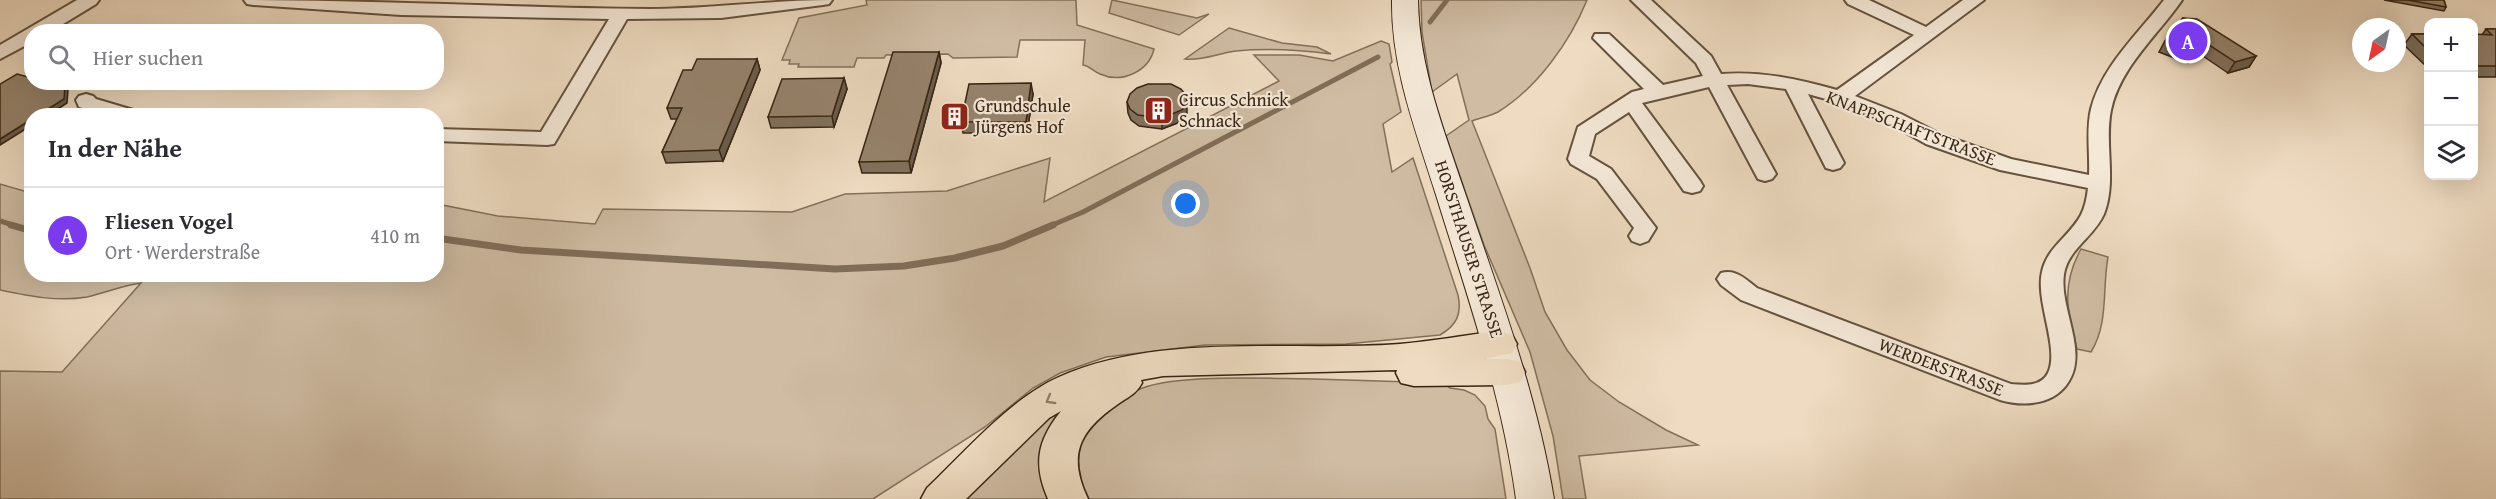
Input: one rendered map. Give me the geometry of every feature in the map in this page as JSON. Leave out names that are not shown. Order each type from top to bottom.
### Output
[{"type":"highway","points":[[941,499],[1035,408],[1071,387],[1113,372],[1163,363],[1400,357],[1503,358]]},
{"type":"highway","points":[[1068,499],[1058,470],[1060,448],[1066,429],[1082,410],[1101,394],[1126,382],[1158,375],[1198,372],[1503,358]]},
{"type":"main road","name":"HORSTHAUSER STRASSE","points":[[1405,0],[1407,44],[1416,87],[1503,358],[1530,466],[1534,499]]},
{"type":"street","points":[[50,24],[90,0]]},
{"type":"street","points":[[253,0],[425,10],[621,14],[735,12],[823,0]]},
{"type":"street","points":[[1640,0],[1704,60],[1765,174]]},
{"type":"street","points":[[1854,0],[1926,34]]},
{"type":"street","points":[[1840,97],[1975,0]]},
{"type":"street","name":"WERDERSTRASSE","points":[[1729,279],[1749,294],[2009,393],[2032,395],[2048,391],[2061,374],[2062,346],[2053,304],[2053,273],[2065,246],[2092,215],[2100,184],[2101,110],[2114,74],[2164,3]]},
{"type":"street","points":[[444,135],[547,139],[621,14]]},
{"type":"street","points":[[1602,38],[1657,90]]},
{"type":"street","points":[[0,53],[24,39]]},
{"type":"street","name":"KNAPPSCHAFTSTRASSE","points":[[1640,236],[1645,228],[1604,174],[1578,159],[1585,131],[1639,96],[1657,90],[1714,80],[1748,78],[1793,84],[1840,97],[1894,118],[1933,139],[2007,165],[2100,184]]},
{"type":"street","name":"KNAPPSCHAFTSTRASSE","points":[[1793,84],[1833,163]]},
{"type":"street","points":[[86,100],[86,103],[104,108]]},
{"type":"street","points":[[1631,101],[1692,186]]},
{"type":"shaded area","points":[[866,0],[1076,0],[1077,25],[1154,49],[1147,64],[1141,69],[1117,77],[1108,77],[1083,65],[1085,40],[1020,40],[1017,57],[953,58],[948,54],[886,55],[884,58],[857,58],[854,67],[798,67],[799,64],[789,64],[790,60],[782,60],[799,18],[867,5]]},
{"type":"shaded area","points":[[1112,0],[1197,18],[1209,14],[1179,35],[1109,13]]},
{"type":"shaded area","points":[[1421,0],[1587,0],[1562,48],[1539,77],[1498,112],[1472,121],[1545,312],[1567,350],[1590,380],[1619,402],[1666,430],[1698,445],[1579,456],[1586,499],[1563,499],[1553,436],[1530,352],[1484,245],[1446,136],[1469,120],[1457,74],[1432,92],[1422,32]]},
{"type":"shaded area","points":[[1229,28],[1282,43],[1317,47],[1331,54],[1260,50],[1236,51],[1204,58],[1185,59]]},
{"type":"shaded area","points":[[1381,41],[1389,44],[1392,62],[1390,64],[1401,112],[1383,124],[1392,172],[1413,158],[1458,295],[1457,318],[1451,327],[1440,335],[1346,344],[1205,345],[1106,357],[1060,373],[1033,388],[985,427],[873,499],[0,499],[0,371],[62,372],[141,283],[87,297],[65,299],[44,298],[0,290],[0,184],[24,191],[24,282],[444,282],[444,205],[498,216],[595,224],[603,209],[792,212],[845,194],[947,191],[1050,158],[1044,202],[1279,81],[1254,55],[1299,55],[1333,61]]},
{"type":"shaded area","points":[[2081,249],[2108,257],[2103,318],[2097,341],[2091,352],[2077,349],[2069,310],[2068,286]]},
{"type":"shaded area","points":[[1196,379],[1314,379],[1443,383],[1450,388],[1464,390],[1475,395],[1485,406],[1488,419],[1495,429],[1506,499],[1089,499],[1083,488],[1079,477],[1077,456],[1083,435],[1099,418],[1136,391],[1151,385]]},
{"type":"shaded area","points":[[1067,395],[1059,499],[952,499]]},
{"type":"building","points":[[2408,0],[2444,0],[2446,7]]},
{"type":"building","points":[[2183,18],[2197,19],[2256,56],[2235,62],[2203,41],[2195,52],[2165,41]]},
{"type":"building","points":[[2486,29],[2496,29],[2496,66],[2478,66],[2478,34],[2492,35]]},
{"type":"building","points":[[2412,34],[2424,34],[2424,46]]},
{"type":"building","points":[[893,52],[939,52],[909,161],[859,162]]},
{"type":"building","points":[[697,59],[757,59],[719,150],[662,152],[682,108],[667,108],[683,70],[692,70]]},
{"type":"building","points":[[17,74],[24,76],[24,90],[65,90],[64,99],[50,108],[24,108],[24,124],[0,139],[0,84]]},
{"type":"building","points":[[844,78],[832,116],[768,117],[782,79]]},
{"type":"building","points":[[1031,83],[1026,122],[961,122],[969,84]]},
{"type":"building","points":[[1148,84],[1171,84],[1181,89],[1186,95],[1187,103],[1182,110],[1162,118],[1138,115],[1130,109],[1127,102],[1130,94],[1137,88]]},
{"type":"waterway","points":[[1430,22],[1447,0]]},
{"type":"waterway","points":[[1050,226],[1083,212],[1378,57]]},
{"type":"waterway","points":[[0,221],[16,226]]},
{"type":"waterway","points":[[11,225],[24,229]]},
{"type":"waterway","points":[[444,239],[521,250],[835,269],[904,266],[955,258],[1003,246],[1053,225]]},
{"type":"place","name":"Fliesen Vogel","points":[[2188,41]]},
{"type":"place","name":"Circus Schnick Schnack","points":[[1158,110]]},
{"type":"place","name":"Grundschule Jürgens Hof","points":[[954,116]]}]
